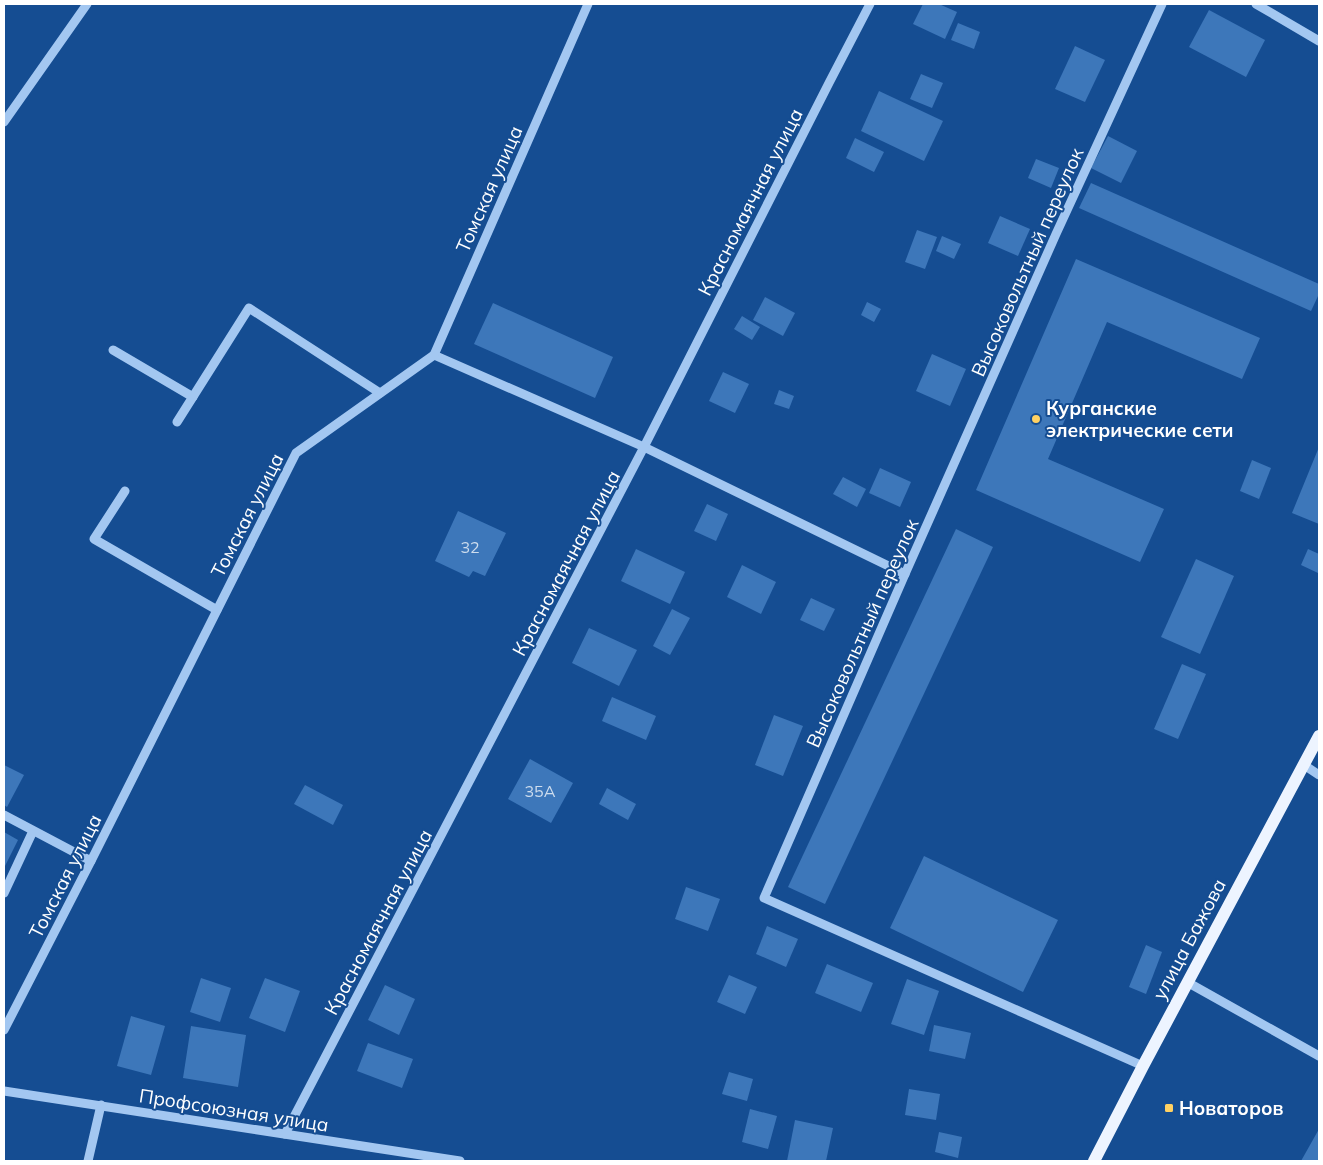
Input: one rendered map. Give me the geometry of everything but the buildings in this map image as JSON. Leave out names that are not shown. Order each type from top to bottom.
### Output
[{"type":"main road","name":"улица Бажова","points":[[1094,1161],[1187,982],[1319,736]]},
{"type":"street","points":[[4,122],[87,4]]},
{"type":"street","name":"Томская улица","points":[[4,1030],[296,453],[434,355],[588,4]]},
{"type":"street","name":"Красномаячная улица","points":[[285,1134],[644,447],[870,4]]},
{"type":"street","name":"Высоковольтный переулок","points":[[1143,1066],[764,898],[904,574],[1056,234],[1162,4]]},
{"type":"street","points":[[1256,4],[1319,41]]},
{"type":"street","points":[[177,422],[248,308],[380,393]]},
{"type":"street","points":[[113,350],[192,397]]},
{"type":"street","points":[[434,355],[644,447],[904,574]]},
{"type":"street","points":[[125,491],[94,539],[217,610]]},
{"type":"street","points":[[1304,765],[1319,775]]},
{"type":"street","points":[[4,815],[91,861]]},
{"type":"street","points":[[4,893],[33,831]]},
{"type":"street","points":[[1187,982],[1319,1056]]},
{"type":"street","name":"Профсоюзная улица","points":[[4,1091],[460,1161]]},
{"type":"street","points":[[88,1161],[101,1105]]},
{"type":"place","name":"Курганские электрические сети","points":[[1036,419]]},
{"type":"place","name":"Новаторов","points":[[1169,1108]]}]
